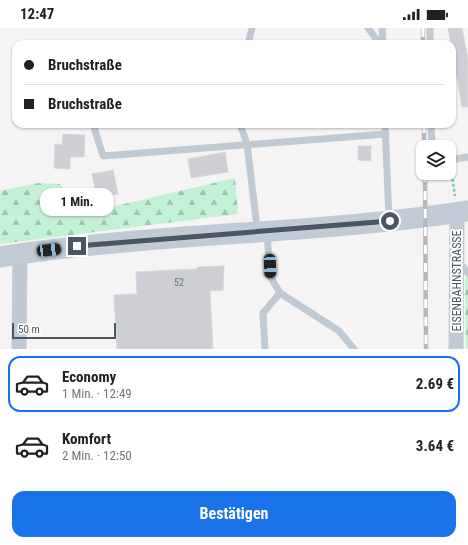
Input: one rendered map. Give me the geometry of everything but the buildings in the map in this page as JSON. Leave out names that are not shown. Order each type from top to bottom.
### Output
[{"type":"street","points":[[0,257],[262,225],[390,221],[463,211]]},
{"type":"street","name":"EISENBAHNSTRASSE","points":[[456,349],[458,261],[463,211]]},
{"type":"street","points":[[19,349],[20,254]]},
{"type":"lane","points":[[249,40],[252,28]]},
{"type":"lane","points":[[368,28],[378,40]]},
{"type":"lane","points":[[382,28],[382,40]]},
{"type":"lane","points":[[430,28],[430,40]]},
{"type":"lane","points":[[94,128],[103,156],[386,134]]},
{"type":"lane","points":[[241,128],[247,144],[270,276],[280,293],[340,331],[354,349]]},
{"type":"lane","points":[[386,128],[390,221]]},
{"type":"lane","points":[[432,128],[432,140]]},
{"type":"lane","points":[[456,159],[468,157]]},
{"type":"lane","points":[[458,261],[468,273]]},
{"type":"lane","points":[[266,349],[263,314],[280,293]]},
{"type":"path","points":[[454,180],[463,211]]},
{"type":"green space","points":[[235,178],[238,214],[0,244],[0,191],[38,183],[60,184],[81,214]]},
{"type":"green space","points":[[468,265],[468,349],[466,349],[465,282]]},
{"type":"railway","points":[[423,28],[423,40]]},
{"type":"railway","points":[[424,128],[424,140]]},
{"type":"railway","points":[[425,180],[426,349]]},
{"type":"route","points":[[77,246],[390,221]]}]
